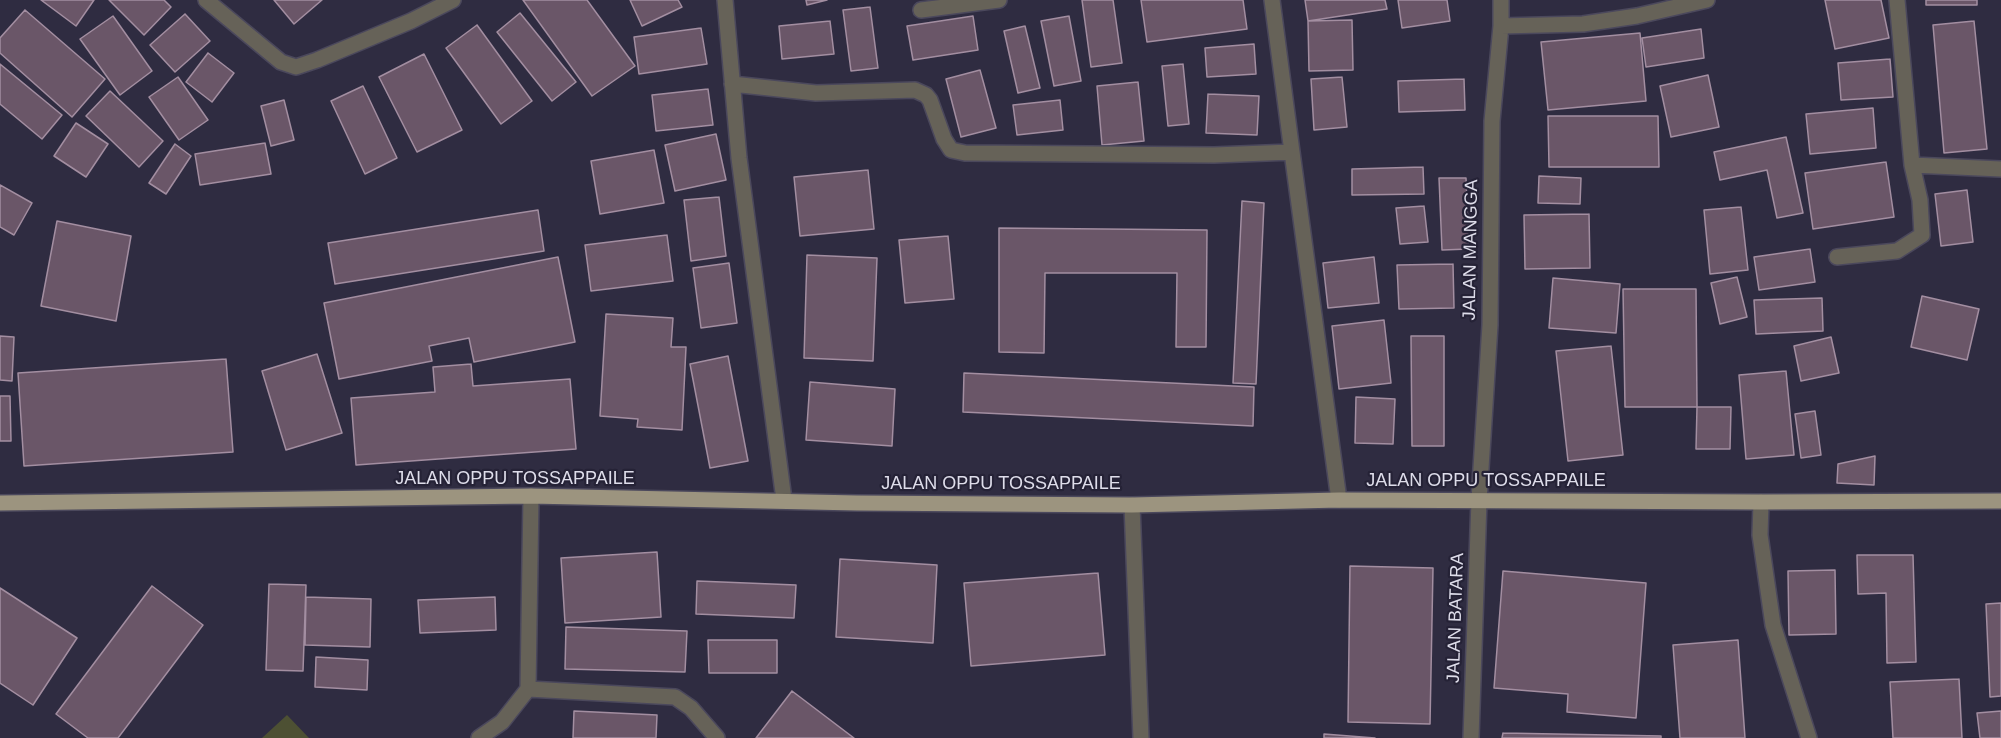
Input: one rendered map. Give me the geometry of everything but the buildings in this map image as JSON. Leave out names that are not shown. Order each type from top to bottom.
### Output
[{"type":"main road","name":"JALAN OPPU TOSSAPPAILE","points":[[0,503],[531,496],[857,503],[1132,505],[1339,500],[2001,501]]},
{"type":"street","points":[[206,0],[281,62],[296,67],[411,21],[453,0]]},
{"type":"street","points":[[725,0],[739,158],[784,500]]},
{"type":"street","points":[[921,10],[999,0]]},
{"type":"street","points":[[1272,0],[1339,500]]},
{"type":"street","name":"JALAN MANGGA","points":[[1479,500],[1490,325],[1492,121],[1501,26],[1501,0]]},
{"type":"street","points":[[1501,26],[1536,23],[1583,24],[1637,16],[1707,0]]},
{"type":"street","points":[[1837,257],[1897,251],[1922,235],[1920,200],[1912,165],[1897,0]]},
{"type":"street","points":[[732,84],[816,93],[915,90],[926,95],[930,100],[944,139],[951,150],[965,153],[1292,152]]},
{"type":"street","points":[[1912,165],[2001,169]]},
{"type":"street","points":[[479,738],[502,722],[528,689],[531,496]]},
{"type":"street","name":"JALAN BATARA","points":[[1471,738],[1479,500]]},
{"type":"street","points":[[1761,502],[1760,535],[1773,625],[1809,738]]},
{"type":"street","points":[[1132,505],[1141,738]]},
{"type":"street","points":[[528,689],[675,697],[691,708],[717,738]]},
{"type":"green space","points":[[287,715],[309,738],[262,738]]}]
